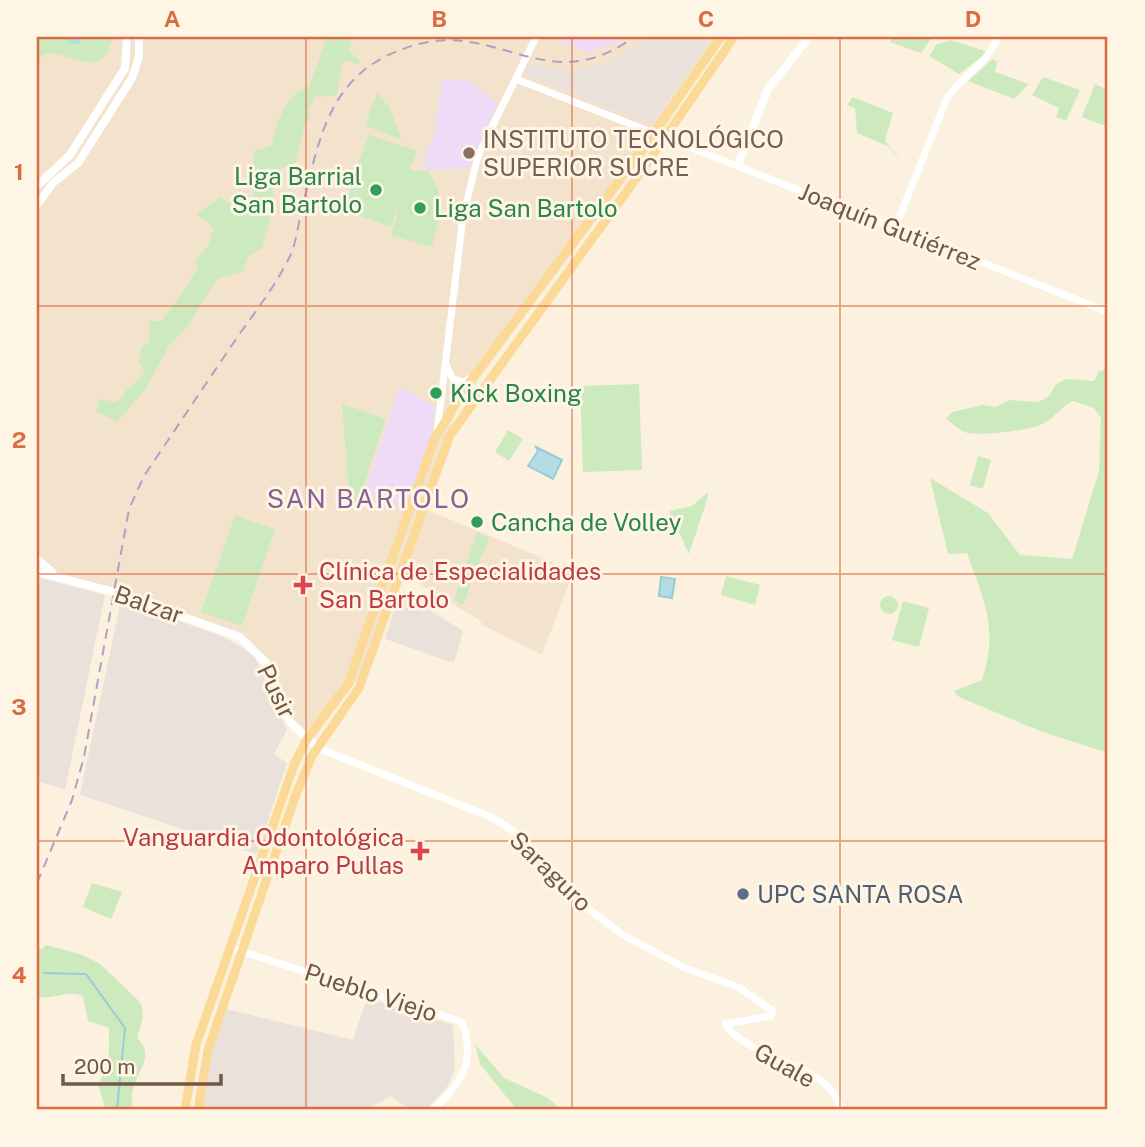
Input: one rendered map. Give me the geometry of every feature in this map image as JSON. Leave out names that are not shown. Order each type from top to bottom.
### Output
[{"type":"main road","points":[[37,186],[70,155],[122,71],[127,55],[127,37]]},
{"type":"main road","points":[[37,205],[53,183],[78,163],[132,78],[139,57],[139,37]]},
{"type":"main road","points":[[185,1110],[196,1045],[294,765],[307,740],[348,684],[437,432],[473,378],[654,133],[721,37]]},
{"type":"main road","points":[[198,1110],[208,1050],[244,952],[295,797],[318,748],[359,688],[450,435],[666,138],[734,37]]},
{"type":"main road","points":[[738,165],[768,89],[809,37]]},
{"type":"main road","points":[[37,559],[52,572]]},
{"type":"main road","name":"Balzar","points":[[37,571],[52,572],[61,577]]},
{"type":"main road","name":"Balzar","points":[[37,571],[236,635]]},
{"type":"main road","name":"Pusir","points":[[236,635],[251,645],[271,668],[285,714],[307,740],[318,748]]},
{"type":"street","points":[[437,432],[463,217],[478,156],[536,37]]},
{"type":"street","points":[[895,228],[947,97],[959,81],[990,55],[998,37]]},
{"type":"street","name":"Joaquín Gutiérrez","points":[[516,79],[1108,312]]},
{"type":"street","points":[[446,358],[447,371],[453,379],[463,382],[473,378]]},
{"type":"street","name":"Saraguro","points":[[318,748],[491,817],[518,834],[591,911],[623,935],[685,968],[738,987],[762,1001],[773,1013],[725,1024]]},
{"type":"street","name":"Pueblo Viejo","points":[[231,948],[459,1020],[463,1025],[465,1073],[456,1088],[433,1110]]},
{"type":"street","name":"Guale","points":[[725,1024],[740,1040],[807,1072],[832,1094],[840,1110]]},
{"type":"shaded area","points":[[37,37],[724,37],[659,136],[481,375],[467,382],[358,679],[312,740],[282,709],[275,674],[249,640],[37,569]]},
{"type":"shaded area","points":[[552,37],[622,37],[617,42],[589,52]]},
{"type":"shaded area","points":[[645,37],[712,37],[652,124],[523,75],[527,65],[575,70],[615,61]]},
{"type":"shaded area","points":[[443,78],[470,81],[498,103],[471,165],[454,169],[423,169],[429,144],[433,139]]},
{"type":"shaded area","points":[[399,387],[435,406],[432,433],[408,507],[364,495]]},
{"type":"shaded area","points":[[423,508],[609,586],[573,572],[542,655],[483,625],[401,572]]},
{"type":"shaded area","points":[[37,577],[105,595],[65,790],[37,781]]},
{"type":"shaded area","points":[[400,592],[463,631],[454,663],[385,639]]},
{"type":"shaded area","points":[[121,600],[224,637],[254,655],[287,730],[274,754],[287,763],[257,854],[80,795]]},
{"type":"shaded area","points":[[367,998],[453,1025],[455,1070],[446,1089],[425,1110],[410,1110],[391,1096],[365,1110],[198,1110],[211,1055],[227,1009],[353,1040]]},
{"type":"green space","points":[[37,37],[113,37],[107,53],[99,61],[84,62],[49,54],[42,55],[37,69]]},
{"type":"green space","points":[[327,37],[352,37],[349,51],[361,62],[355,65],[349,60],[343,62],[336,96],[315,97],[308,110],[310,119],[305,124],[296,162],[271,173],[274,206],[262,248],[248,256],[243,272],[218,278],[188,326],[170,344],[145,390],[117,422],[96,411],[99,399],[115,402],[122,398],[145,372],[139,363],[142,346],[149,343],[149,321],[162,321],[198,269],[195,261],[208,246],[214,228],[197,214],[221,197],[236,208],[250,205],[253,195],[254,151],[271,146],[287,103],[293,96],[309,87]]},
{"type":"green space","points":[[893,37],[931,39],[921,53],[890,42]]},
{"type":"green space","points":[[951,40],[988,52],[959,74],[929,56],[937,44]]},
{"type":"green space","points":[[993,59],[997,62],[995,72],[1029,84],[1014,99],[968,81]]},
{"type":"green space","points":[[1043,77],[1080,90],[1066,121],[1056,117],[1059,108],[1032,95]]},
{"type":"green space","points":[[1095,84],[1108,90],[1108,127],[1082,117]]},
{"type":"green space","points":[[377,93],[389,107],[402,140],[365,125]]},
{"type":"green space","points":[[853,97],[893,113],[885,140],[907,171],[888,146],[857,133],[855,108],[847,105]]},
{"type":"green space","name":"Liga Barrial San Bartolo","points":[[368,135],[417,151],[410,170],[428,171],[440,200],[432,247],[391,235],[402,198],[391,227],[343,210]]},
{"type":"green space","points":[[1108,369],[1108,753],[1040,731],[959,697],[954,691],[982,680],[987,662],[989,630],[984,601],[967,553],[948,554],[930,478],[988,513],[1020,555],[1072,559],[1099,471],[1101,418],[1094,408],[1073,401],[1042,424],[991,433],[965,432],[946,419],[952,412],[983,405],[996,407],[1010,400],[1038,402],[1049,396],[1056,384],[1067,379],[1094,381],[1099,371]]},
{"type":"green space","points":[[639,384],[642,470],[583,472],[580,386]]},
{"type":"green space","points":[[342,404],[386,419],[355,510],[350,508]]},
{"type":"green space","points":[[508,430],[523,439],[509,461],[495,452]]},
{"type":"green space","points":[[978,456],[991,460],[983,489],[970,485]]},
{"type":"green space","points":[[708,492],[689,554],[669,511],[692,506]]},
{"type":"green space","points":[[235,516],[275,529],[242,626],[201,612]]},
{"type":"green space","points":[[477,532],[489,537],[463,605],[454,600]]},
{"type":"green space","points":[[726,576],[760,585],[755,605],[721,595]]},
{"type":"green space","points":[[889,596],[897,601],[898,605],[893,613],[889,614],[881,609],[880,605],[885,597]]},
{"type":"green space","points":[[903,601],[929,608],[919,647],[892,640]]},
{"type":"green space","points":[[92,883],[122,892],[111,919],[83,907]]},
{"type":"green space","points":[[46,945],[83,955],[100,964],[142,1006],[143,1018],[137,1038],[145,1050],[145,1056],[133,1089],[133,1110],[106,1110],[98,1085],[107,1064],[109,1028],[88,1021],[83,996],[71,994],[37,997],[37,949]]},
{"type":"green space","points":[[475,1044],[504,1078],[548,1098],[562,1110],[517,1110],[480,1064]]},
{"type":"water","points":[[536,447],[562,460],[553,479],[528,466],[538,451]]},
{"type":"water","points":[[661,577],[675,579],[672,598],[659,596]]},
{"type":"waterway","points":[[72,37],[76,39]]},
{"type":"waterway","points":[[44,973],[86,974],[125,1028],[117,1110]]},
{"type":"railway","points":[[37,883],[72,800],[84,757],[129,509],[144,476],[265,298],[291,254],[322,133],[332,110],[346,89],[363,71],[386,56],[415,45],[445,40],[473,42],[549,61],[575,61],[603,54],[634,37]]},
{"type":"place","name":"INSTITUTO TECNOLÓGICO SUPERIOR SUCRE","points":[[469,153]]},
{"type":"place","name":"Liga Barrial San Bartolo","points":[[376,190]]},
{"type":"place","name":"Liga San Bartolo","points":[[420,208]]},
{"type":"place","name":"Kick Boxing","points":[[436,393]]},
{"type":"place","name":"Cancha de Volley","points":[[477,522]]},
{"type":"place","name":"Clínica de Especialidades San Bartolo","points":[[303,585]]},
{"type":"place","name":"Vanguardia Odontológica Amparo Pullas","points":[[420,851]]},
{"type":"place","name":"UPC SANTA ROSA","points":[[743,894]]},
{"type":"district","name":"SAN BARTOLO","points":[[369,498]]}]
